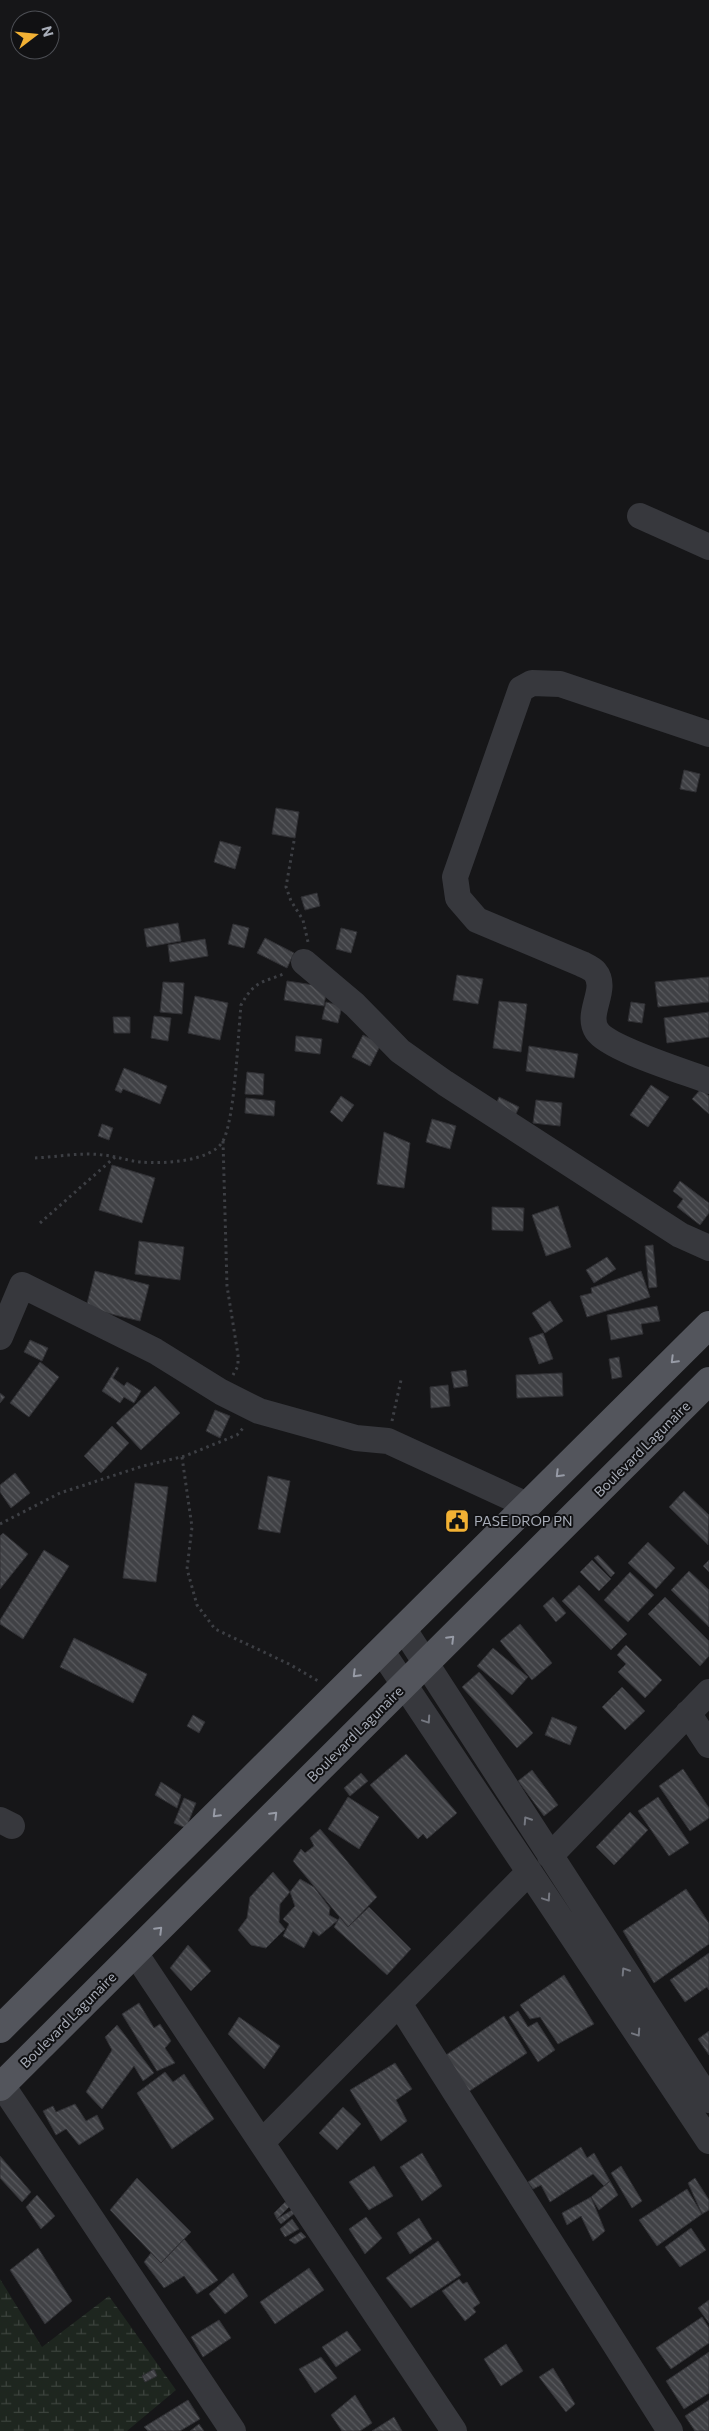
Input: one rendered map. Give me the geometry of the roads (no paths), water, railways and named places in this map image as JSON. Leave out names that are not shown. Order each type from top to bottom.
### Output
[{"type":"main road","points":[[0,2029],[709,1325]]},
{"type":"main road","name":"Boulevard Lagunaire","points":[[1,2086],[709,1381]]},
{"type":"street","points":[[640,516],[709,547]]},
{"type":"street","points":[[709,734],[560,684],[532,683],[521,689],[455,877],[458,898],[477,920],[582,964],[596,972],[600,984],[592,1015],[597,1031],[610,1043],[709,1081]]},
{"type":"street","points":[[304,962],[356,1005],[400,1051],[438,1078],[680,1235],[709,1248]]},
{"type":"street","points":[[0,1336],[22,1285],[155,1351],[221,1392],[259,1411],[356,1438],[388,1441],[526,1505]]},
{"type":"street","points":[[403,1628],[709,2100]]},
{"type":"street","points":[[381,1650],[709,2141]]},
{"type":"street","points":[[550,1856],[709,1692]]},
{"type":"street","points":[[688,1713],[709,1745]]},
{"type":"street","points":[[262,2142],[400,2005],[529,1872]]},
{"type":"street","points":[[135,1953],[454,2431]]},
{"type":"street","points":[[400,2005],[670,2431]]},
{"type":"street","points":[[1,2086],[232,2431]]},
{"type":"place","name":"PASE DROP PN","points":[[457,1521]]}]
